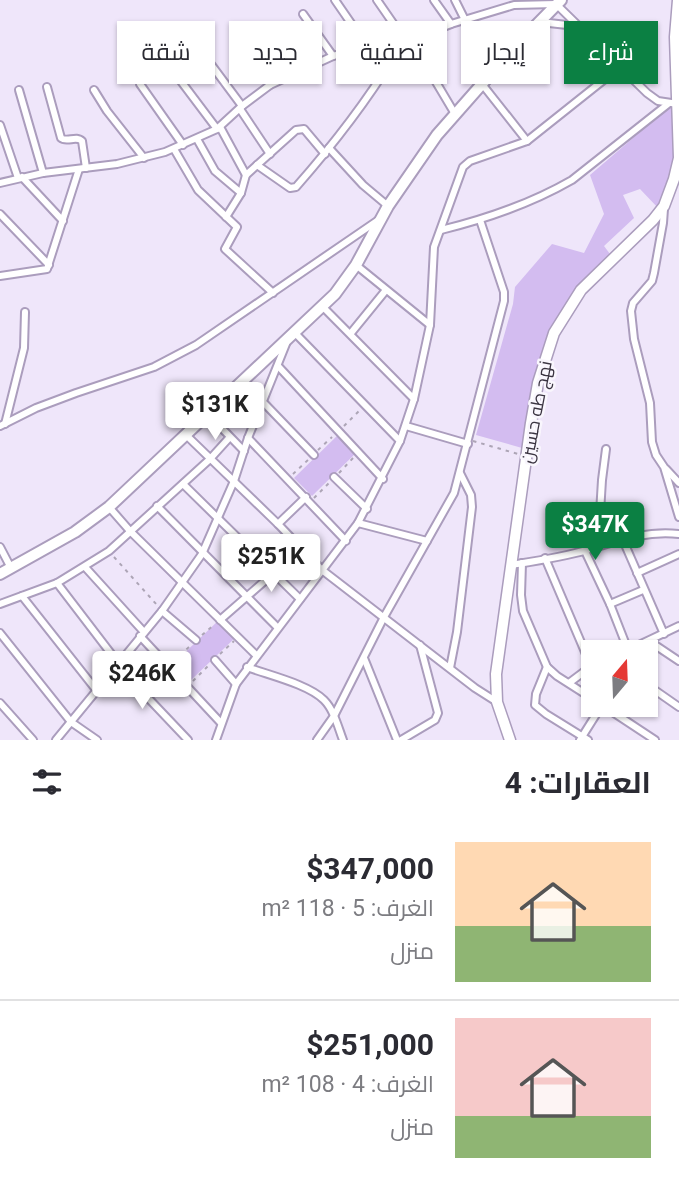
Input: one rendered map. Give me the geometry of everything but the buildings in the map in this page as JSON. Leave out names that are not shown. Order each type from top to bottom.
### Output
[{"type":"main road","name":"نهج طه حسين","points":[[510,740],[498,702],[496,674],[538,383],[563,314],[600,269],[653,220],[664,206],[674,179],[679,158],[673,104],[678,0]]},
{"type":"main road","points":[[540,21],[559,2]]},
{"type":"main road","points":[[0,575],[75,531],[109,507],[335,294],[356,265],[388,206],[415,164],[482,84]]},
{"type":"street","points":[[335,0],[349,21]]},
{"type":"street","points":[[377,0],[393,21]]},
{"type":"street","points":[[434,0],[451,24]]},
{"type":"street","points":[[455,0],[465,20]]},
{"type":"street","points":[[447,25],[514,5],[539,1],[559,2],[572,21]]},
{"type":"street","points":[[303,14],[333,56]]},
{"type":"street","points":[[322,61],[336,55]]},
{"type":"street","points":[[215,70],[270,154]]},
{"type":"street","points":[[140,84],[183,145]]},
{"type":"street","points":[[184,84],[218,128],[246,175]]},
{"type":"street","points":[[257,165],[293,189],[327,151],[376,84]]},
{"type":"street","points":[[436,84],[455,114]]},
{"type":"street","points":[[482,84],[527,141]]},
{"type":"street","points":[[216,740],[236,684],[277,627],[346,541],[367,509],[400,441],[414,399],[430,325],[434,247],[466,163],[527,141],[599,84]]},
{"type":"street","points":[[638,84],[647,93],[673,104]]},
{"type":"street","points":[[0,183],[43,173],[144,158],[174,149],[218,128],[270,85]]},
{"type":"street","points":[[0,276],[43,271],[50,265],[83,168],[82,141],[76,138],[61,138],[47,87]]},
{"type":"street","points":[[19,90],[43,173]]},
{"type":"street","points":[[94,90],[144,158]]},
{"type":"street","points":[[441,230],[480,220],[556,189],[572,180],[673,104]]},
{"type":"street","points":[[0,125],[20,178],[63,221]]},
{"type":"street","points":[[226,217],[241,193],[246,175],[300,128],[388,206]]},
{"type":"street","points":[[197,139],[215,171],[241,193]]},
{"type":"street","points":[[174,149],[198,190],[238,229],[224,246],[225,249],[273,293]]},
{"type":"street","points":[[664,206],[652,281],[633,303],[631,311],[634,339],[650,403],[652,442],[656,455],[679,483]]},
{"type":"street","points":[[0,214],[50,265]]},
{"type":"street","points":[[2,425],[76,393],[154,367],[196,345],[382,218]]},
{"type":"street","points":[[317,740],[334,716],[384,617],[454,493],[504,301],[504,292],[480,220]]},
{"type":"street","points":[[356,265],[430,325]]},
{"type":"street","points":[[351,333],[386,290]]},
{"type":"street","points":[[322,306],[414,399]]},
{"type":"street","points":[[2,425],[24,348],[25,312]]},
{"type":"street","points":[[56,740],[162,611],[202,554],[234,481],[248,438],[291,335],[400,441]]},
{"type":"street","points":[[278,366],[383,479]]},
{"type":"street","points":[[264,402],[314,455]]},
{"type":"street","points":[[207,413],[244,451]]},
{"type":"street","points":[[406,426],[468,442]]},
{"type":"street","points":[[185,434],[322,570],[498,702]]},
{"type":"street","points":[[0,604],[57,583],[109,551],[210,459],[229,438]]},
{"type":"street","points":[[248,438],[346,541]]},
{"type":"street","points":[[598,546],[606,449]]},
{"type":"street","points":[[664,467],[679,517]]},
{"type":"street","points":[[450,668],[457,632],[471,507],[471,495],[460,473]]},
{"type":"street","points":[[334,477],[367,509]]},
{"type":"street","points":[[183,484],[300,599]]},
{"type":"street","points":[[278,524],[306,497]]},
{"type":"street","points":[[157,506],[277,627]]},
{"type":"street","points":[[109,507],[256,655]]},
{"type":"street","points":[[358,523],[427,541]]},
{"type":"street","points":[[511,565],[664,532],[679,534]]},
{"type":"street","points":[[623,540],[664,635]]},
{"type":"street","points":[[220,620],[275,572],[297,544]]},
{"type":"street","points":[[0,547],[11,568]]},
{"type":"street","points":[[585,551],[610,604],[621,640]]},
{"type":"street","points":[[637,573],[679,554]]},
{"type":"street","points":[[545,558],[581,641]]},
{"type":"street","points":[[522,563],[523,611],[547,667],[556,676],[581,691]]},
{"type":"street","points":[[85,567],[221,723]]},
{"type":"street","points":[[57,583],[132,681],[188,740]]},
{"type":"street","points":[[610,604],[643,590]]},
{"type":"street","points":[[22,596],[97,691]]},
{"type":"street","points":[[162,611],[196,640]]},
{"type":"street","points":[[653,640],[679,626]]},
{"type":"street","points":[[0,633],[71,722],[97,740]]},
{"type":"street","points":[[364,658],[399,740],[435,720],[438,713],[419,643]]},
{"type":"street","points":[[658,648],[679,662]]},
{"type":"street","points":[[215,660],[236,684]]},
{"type":"street","points":[[247,667],[306,689],[322,698],[334,716],[343,740]]},
{"type":"street","points":[[547,667],[536,694],[535,705],[583,739],[595,718]]},
{"type":"street","points":[[569,683],[581,674]]},
{"type":"street","points":[[658,692],[679,707]]},
{"type":"street","points":[[0,703],[33,740]]},
{"type":"street","points":[[622,718],[655,740]]},
{"type":"path","points":[[287,480],[365,405]]},
{"type":"path","points":[[468,442],[526,457]]},
{"type":"path","points":[[109,551],[162,611]]},
{"type":"shaded area","points":[[669,107],[678,109],[677,158],[659,209],[640,189],[623,195],[634,218],[604,246],[610,254],[587,278],[538,374],[522,448],[476,435],[513,304],[515,287],[552,244],[584,253],[604,214],[590,175]]},
{"type":"shaded area","points":[[341,432],[359,450],[312,496],[294,478]]},
{"type":"shaded area","points":[[220,619],[237,636],[191,680],[174,663]]}]
